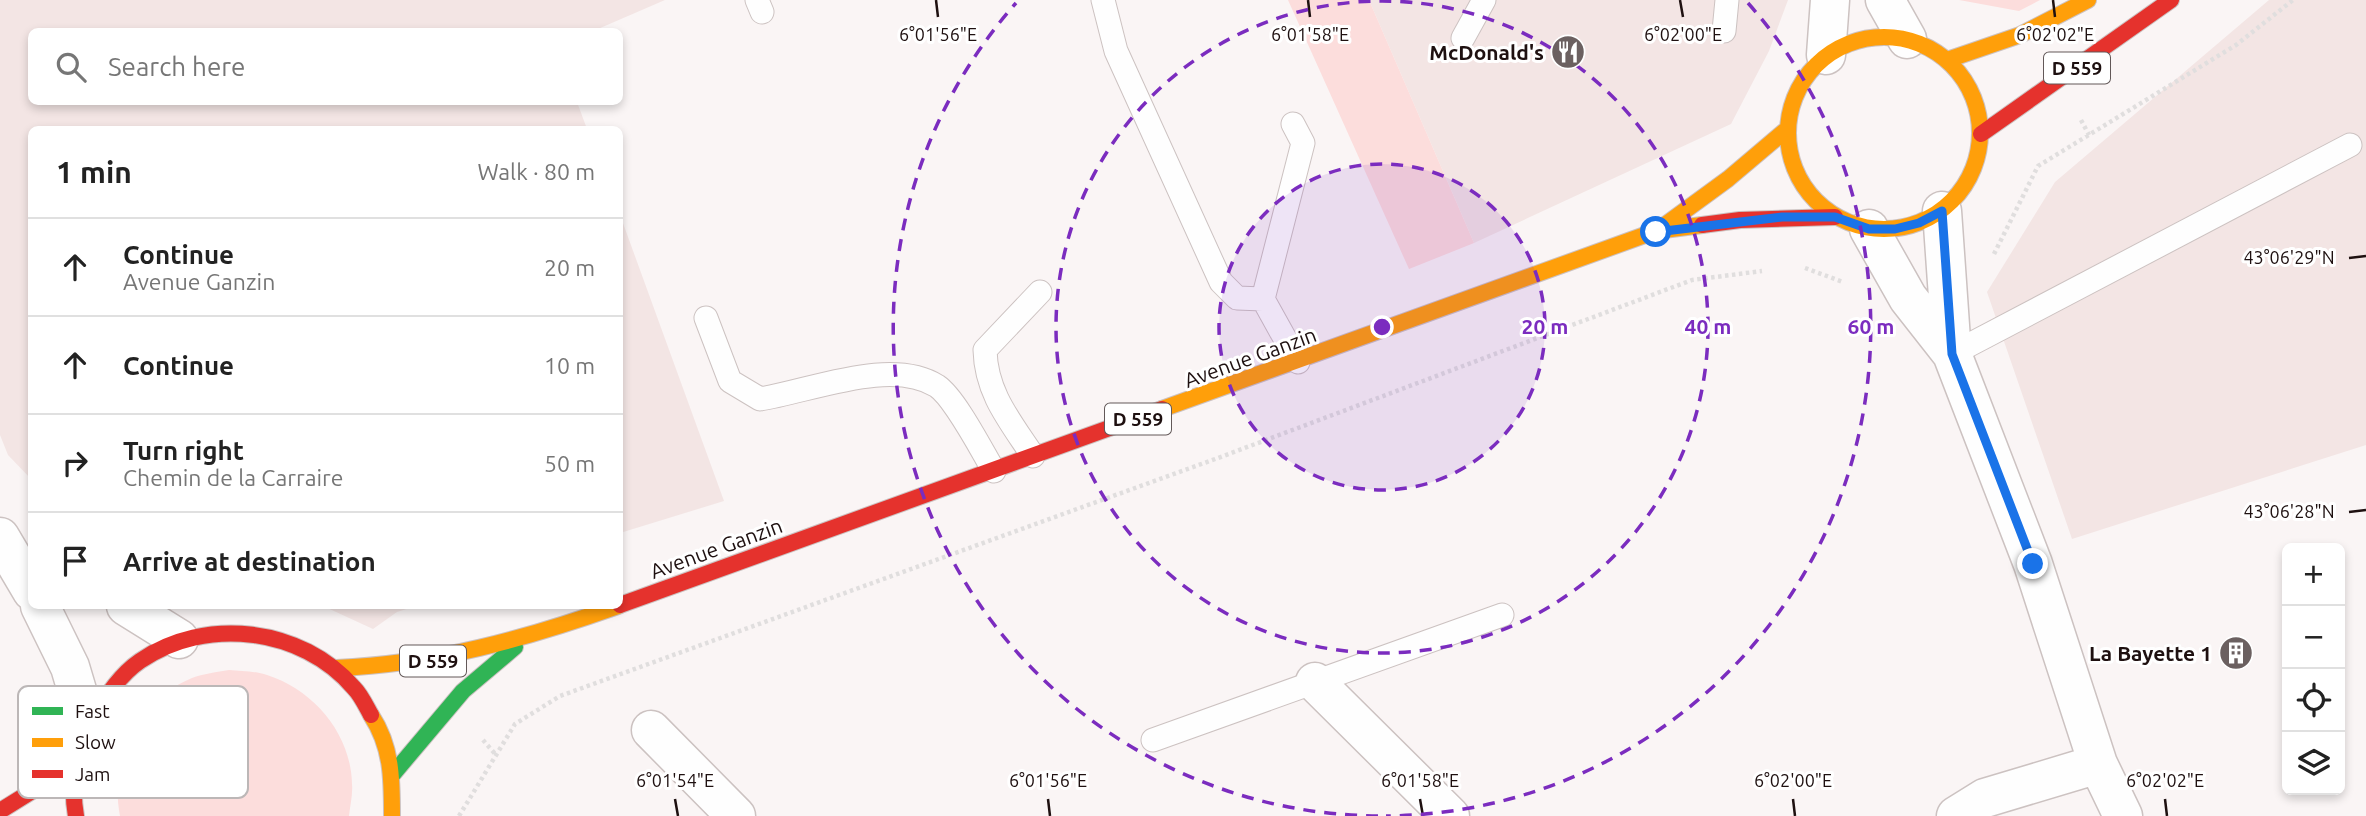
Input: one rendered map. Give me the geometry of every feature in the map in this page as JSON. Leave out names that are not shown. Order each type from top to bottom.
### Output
[{"type":"main road","name":"D 559","points":[[1947,60],[1984,51],[2032,32],[2088,0]]},
{"type":"main road","name":"D 559","points":[[1981,134],[2171,0]]},
{"type":"main road","points":[[1879,36],[1907,39],[1929,47],[1947,60],[1966,81],[1977,106],[1981,134],[1978,156],[1970,177],[1942,211],[1919,223],[1895,229],[1852,223],[1809,194],[1792,164],[1786,130],[1798,88],[1826,55],[1851,41],[1879,36]]},
{"type":"main road","name":"Avenue Ganzin","points":[[1656,232],[1728,179],[1786,130]]},
{"type":"main road","name":"Avenue Ganzin","points":[[623,604],[1656,232],[1740,220],[1852,223]]},
{"type":"main road","name":"Avenue Ganzin","points":[[336,668],[379,668],[425,663],[528,638],[608,609]]},
{"type":"main road","points":[[112,686],[141,659],[179,639],[234,630],[288,640],[336,668],[364,698],[383,734],[393,774],[392,816]]},
{"type":"main road","name":"Avenue Ganzin","points":[[393,774],[468,682],[528,638]]},
{"type":"main road","points":[[0,811],[21,798]]},
{"type":"main road","points":[[75,798],[76,816]]},
{"type":"street","points":[[1826,55],[1830,0]]},
{"type":"street","points":[[1885,0],[1907,39]]},
{"type":"street","points":[[1942,211],[1952,354],[2033,564],[2098,764],[2123,816]]},
{"type":"street","points":[[1852,223],[1952,354]]},
{"type":"street","points":[[0,527],[28,544]]},
{"type":"street","points":[[0,537],[28,585]]},
{"type":"street","points":[[41,609],[70,667],[76,686]]},
{"type":"street","points":[[130,609],[179,639]]},
{"type":"street","points":[[1315,682],[1450,816]]},
{"type":"street","points":[[651,730],[736,816]]},
{"type":"street","points":[[1956,816],[1985,798],[2098,764]]},
{"type":"lane","points":[[1103,0],[1115,51],[1221,282],[1237,298],[1263,299]]},
{"type":"lane","points":[[1463,38],[1485,0]]},
{"type":"lane","points":[[1724,31],[1727,0]]},
{"type":"lane","points":[[1293,124],[1303,143],[1263,299],[1298,362]]},
{"type":"lane","points":[[1952,354],[2350,145]]},
{"type":"lane","points":[[1033,456],[1000,405],[986,376],[985,351],[1040,292]]},
{"type":"lane","points":[[706,318],[730,381],[760,399],[870,376],[907,374],[939,387],[961,416],[993,471]]},
{"type":"lane","points":[[1153,740],[1502,615]]},
{"type":"path","points":[[1992,257],[2038,166],[2236,45],[2293,0]]},
{"type":"path","points":[[1800,266],[1851,287]]},
{"type":"path","points":[[459,816],[515,724],[560,696],[1205,462],[1692,279],[1767,270]]},
{"type":"shaded area","points":[[0,0],[665,0],[600,28],[28,28],[28,105],[578,105],[586,126],[28,126],[28,476],[8,455],[0,435]]},
{"type":"shaded area","points":[[1288,0],[1369,0],[1474,243],[1409,269]]},
{"type":"shaded area","points":[[1369,0],[1788,0],[1769,51],[1731,124],[1474,243]]},
{"type":"shaded area","points":[[1959,0],[2040,0],[2019,11]]},
{"type":"shaded area","points":[[2269,0],[2366,0],[2366,445],[2072,539],[1987,292],[2055,182]]},
{"type":"shaded area","points":[[623,223],[724,501],[623,532]]},
{"type":"shaded area","points":[[330,609],[406,609],[397,612],[373,629]]},
{"type":"shaded area","points":[[248,671],[284,682],[300,691],[327,716],[345,748],[350,766],[352,788],[349,816],[120,816],[118,798],[248,798],[248,686],[176,686],[210,673]]},
{"type":"traffic: fast","points":[[393,774],[463,691],[515,647]]},
{"type":"traffic: slow","points":[[1947,60],[2020,35],[2088,0]]},
{"type":"traffic: slow","points":[[1884,37],[1903,38],[1921,44],[1952,65],[1973,96],[1979,114],[1980,133],[1979,152],[1973,170],[1952,201],[1921,222],[1903,228],[1884,229],[1865,228],[1847,222],[1816,201],[1795,170],[1789,152],[1788,133],[1789,114],[1795,96],[1816,65],[1847,44],[1865,38],[1884,37]]},
{"type":"traffic: slow","points":[[1661,228],[1728,179],[1786,130]]},
{"type":"traffic: slow","points":[[1162,409],[1656,231],[1702,225]]},
{"type":"traffic: slow","points":[[336,668],[409,661],[479,648],[609,609]]},
{"type":"traffic: slow","points":[[371,715],[387,751],[392,816]]},
{"type":"traffic: jam","points":[[1981,134],[2171,0]]},
{"type":"traffic: jam","points":[[1702,225],[1740,220],[1835,217]]},
{"type":"traffic: jam","points":[[623,604],[1162,409]]},
{"type":"traffic: jam","points":[[114,686],[140,661],[166,647],[194,638],[223,634],[252,635],[281,641],[308,652],[333,667],[357,691],[371,715]]},
{"type":"traffic: jam","points":[[0,811],[21,798]]},
{"type":"traffic: jam","points":[[74,798],[76,816]]},
{"type":"place","name":"McDonald's","points":[[1568,52]]},
{"type":"place","name":"La Bayette 1","points":[[2236,653]]},
{"type":"route","points":[[1656,232],[1782,217],[1835,217],[1869,229],[1895,229],[1919,223],[1942,211],[1952,354],[2033,564]]}]
